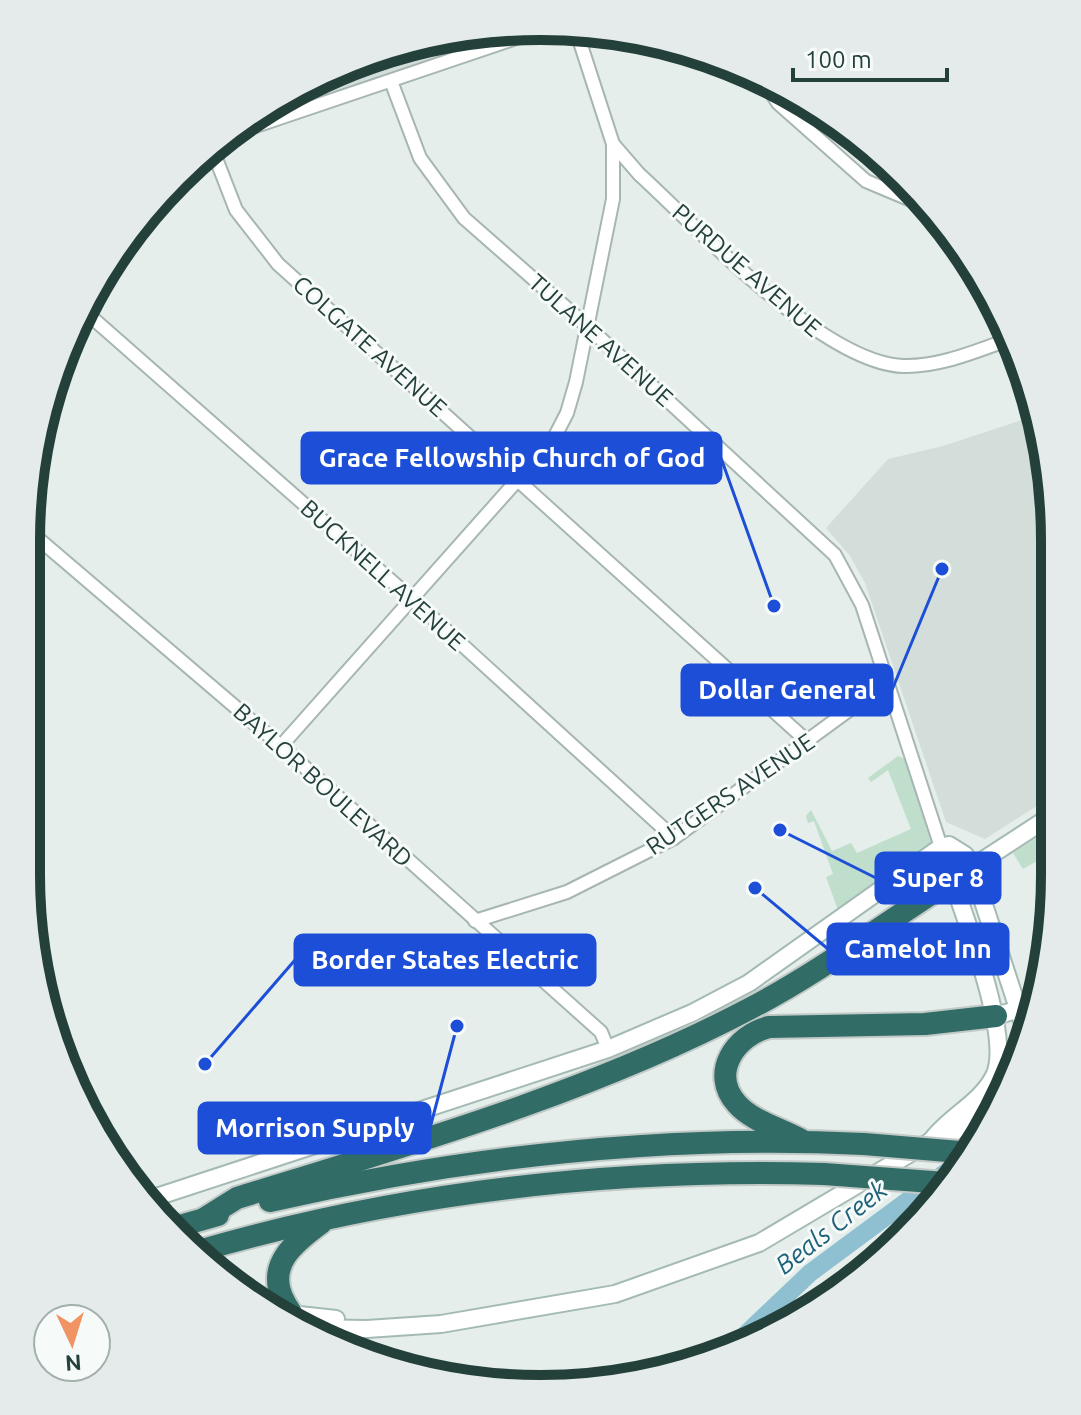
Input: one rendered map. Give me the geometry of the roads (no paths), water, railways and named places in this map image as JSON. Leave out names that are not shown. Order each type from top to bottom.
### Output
[{"type":"highway","points":[[205,1218],[237,1198],[456,1129],[673,1046],[753,1007],[951,881]]},
{"type":"highway","points":[[804,1141],[753,1117],[732,1098],[728,1088],[727,1065],[735,1045],[745,1036],[769,1027],[925,1024],[996,1016]]},
{"type":"highway","points":[[184,1225],[359,1183],[479,1163],[648,1146],[804,1141],[958,1152]]},
{"type":"highway","points":[[208,1249],[328,1218],[479,1193],[606,1179],[715,1173],[824,1174],[935,1182]]},
{"type":"highway","points":[[286,1305],[279,1287],[283,1257],[290,1246],[328,1218]]},
{"type":"main road","points":[[951,881],[1041,823]]},
{"type":"main road","points":[[157,1197],[608,1049],[749,983],[941,847],[949,845],[965,855],[972,868],[1025,999]]},
{"type":"main road","name":"TULANE AVENUE","points":[[931,1141],[941,1127],[977,1099],[995,1075],[1001,1054],[996,1016],[941,847]]},
{"type":"main road","points":[[996,1016],[1023,1008]]},
{"type":"main road","points":[[314,1321],[441,1324],[615,1294],[759,1243],[931,1141],[946,1138],[981,1112]]},
{"type":"street","points":[[262,124],[507,41]]},
{"type":"street","name":"PURDUE AVENUE","points":[[580,42],[613,144],[639,174],[820,335],[878,362],[904,366],[933,363],[1000,342]]},
{"type":"street","name":"TULANE AVENUE","points":[[391,81],[420,158],[448,200],[835,555],[862,605],[941,847]]},
{"type":"street","points":[[775,99],[866,181],[904,197]]},
{"type":"street","points":[[281,746],[553,440],[567,413],[613,199],[613,144]]},
{"type":"street","name":"COLGATE AVENUE","points":[[216,159],[236,210],[278,264],[808,742]]},
{"type":"street","name":"BUCKNELL AVENUE","points":[[92,318],[413,600],[674,838]]},
{"type":"street","name":"BAYLOR BOULEVARD","points":[[40,540],[281,746],[601,1032],[608,1049]]},
{"type":"street","name":"RUTGERS AVENUE","points":[[475,921],[567,892],[674,838],[886,683]]},
{"type":"waterway","name":"Beals Creek","points":[[753,1327],[810,1273],[939,1177]]},
{"type":"place","name":"Dollar General","points":[[942,569]]},
{"type":"place","name":"Grace Fellowship Church of God","points":[[774,606]]},
{"type":"place","name":"Super 8","points":[[780,830]]},
{"type":"place","name":"Camelot Inn","points":[[755,888]]},
{"type":"place","name":"Morrison Supply","points":[[457,1026]]},
{"type":"place","name":"Border States Electric","points":[[205,1064]]}]
